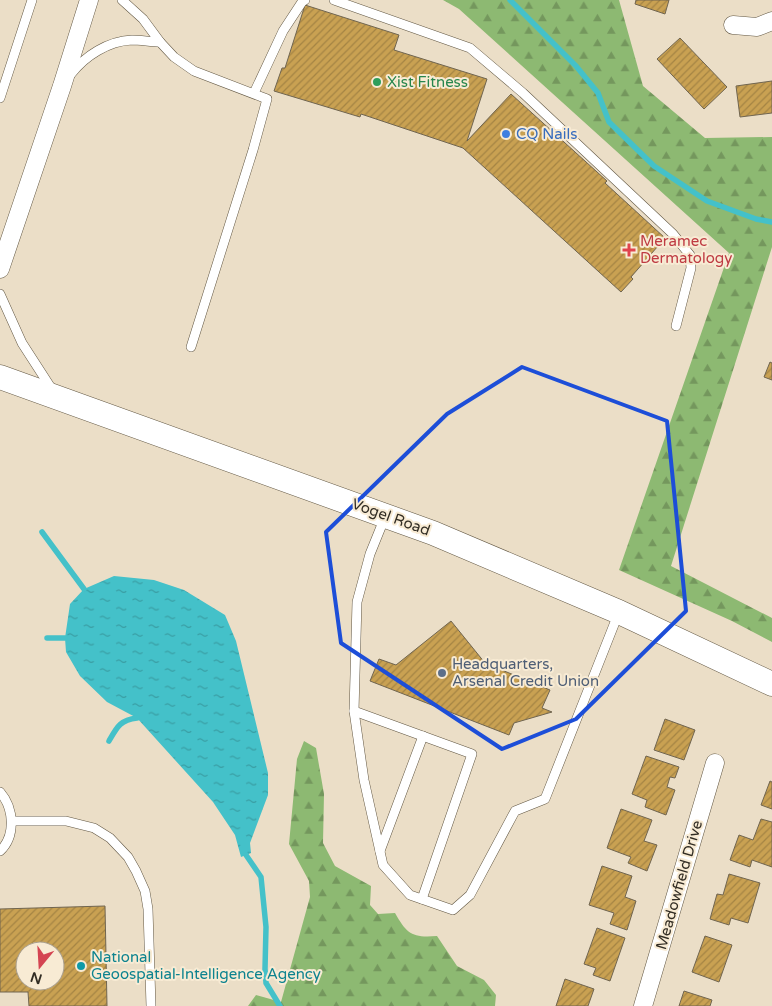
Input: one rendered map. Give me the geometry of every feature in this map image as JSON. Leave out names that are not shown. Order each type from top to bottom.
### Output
[{"type":"main road","name":"Vogel Road","points":[[0,376],[386,515],[486,554],[620,612],[772,684]]},
{"type":"street","points":[[0,269],[89,0]]},
{"type":"street","points":[[733,25],[756,27],[772,20]]},
{"type":"street","name":"Meadowfield Drive","points":[[643,1006],[714,763]]},
{"type":"lane","points":[[0,98],[32,0]]},
{"type":"lane","points":[[122,0],[143,19],[174,57],[194,71],[267,99],[253,150],[191,347]]},
{"type":"lane","points":[[254,93],[283,31],[305,0]]},
{"type":"lane","points":[[334,0],[470,48],[523,93],[674,234],[690,255],[691,268],[676,326]]},
{"type":"lane","points":[[62,86],[79,63],[103,47],[131,40],[160,42]]},
{"type":"lane","points":[[0,294],[22,344],[57,397]]},
{"type":"lane","points":[[386,515],[370,554],[357,602],[354,711],[364,780],[383,865],[410,895],[454,910],[470,895],[515,812],[545,799],[620,612]]},
{"type":"lane","points":[[354,711],[472,754],[422,899]]},
{"type":"lane","points":[[380,852],[423,736]]},
{"type":"lane","points":[[0,792],[9,806],[12,821],[10,836],[0,852]]},
{"type":"lane","points":[[12,821],[66,821],[94,828],[110,838],[128,857],[145,891],[148,908],[151,1006]]},
{"type":"highlighted area","points":[[522,367],[667,421],[686,611],[576,719],[502,749],[341,643],[326,532],[447,414]]},
{"type":"green space","points":[[443,0],[619,0],[643,86],[705,138],[772,137],[772,247],[671,566],[772,618],[772,642],[732,621],[619,570],[729,253],[459,9]]},
{"type":"green space","points":[[304,741],[316,748],[324,794],[323,843],[335,866],[371,886],[370,905],[378,914],[395,913],[403,926],[411,933],[422,936],[437,936],[457,966],[484,980],[496,995],[495,1006],[248,1006],[256,995],[281,1002],[310,897],[309,881],[289,844],[297,759]]},
{"type":"water","points":[[114,576],[154,580],[184,590],[225,615],[236,641],[268,773],[268,795],[250,843],[251,853],[241,857],[235,835],[213,802],[137,718],[107,702],[80,676],[66,652],[65,638],[70,604],[84,589]]},
{"type":"building","points":[[636,0],[669,0],[665,14],[635,4]]},
{"type":"building","points":[[305,5],[399,35],[394,50],[487,79],[467,141],[511,94],[607,181],[605,183],[665,238],[631,277],[633,279],[621,292],[463,148],[361,114],[360,117],[274,91],[282,68],[285,68]]},
{"type":"building","points":[[680,38],[727,87],[704,109],[657,59]]},
{"type":"building","points":[[772,81],[772,113],[740,117],[736,86]]},
{"type":"building","points":[[770,362],[772,363],[772,380],[764,377]]},
{"type":"building","name":"Headquarters, Arsenal Credit Union","points":[[451,621],[485,663],[550,690],[542,708],[552,712],[514,723],[509,735],[370,681],[379,659],[396,665]]},
{"type":"building","points":[[665,719],[695,730],[684,760],[654,750]]},
{"type":"building","points":[[646,756],[679,767],[675,778],[670,777],[667,787],[675,790],[666,815],[645,807],[647,800],[632,794]]},
{"type":"building","points":[[770,781],[772,782],[772,809],[761,805]]},
{"type":"building","points":[[621,809],[652,820],[644,841],[657,845],[647,871],[628,863],[631,857],[607,848]]},
{"type":"building","points":[[761,819],[772,822],[772,867],[752,860],[750,867],[730,860],[739,835],[753,840]]},
{"type":"building","points":[[602,866],[632,876],[625,897],[636,901],[627,930],[610,924],[614,913],[589,905]]},
{"type":"building","points":[[729,874],[760,883],[748,923],[731,918],[729,925],[710,919],[717,894],[723,895]]},
{"type":"building","name":"National Geoospatial-Intelligence Agency","points":[[105,906],[107,1006],[29,1006],[28,992],[0,992],[0,909]]},
{"type":"building","points":[[597,928],[625,938],[610,981],[593,975],[596,968],[584,964]]},
{"type":"building","points":[[705,936],[732,945],[719,982],[692,972]]},
{"type":"building","points":[[565,979],[594,989],[588,1006],[556,1006]]},
{"type":"building","points":[[684,991],[712,1000],[710,1006],[679,1006]]},
{"type":"waterway","points":[[510,0],[576,66],[598,93],[609,122],[654,166],[707,201],[756,219],[772,222]]},
{"type":"waterway","points":[[42,532],[84,589]]},
{"type":"waterway","points":[[47,638],[65,638]]},
{"type":"waterway","points":[[109,741],[123,722],[137,718]]},
{"type":"waterway","points":[[246,855],[261,877],[266,927],[266,983],[280,1006]]},
{"type":"place","name":"Xist Fitness","points":[[377,82]]},
{"type":"place","name":"CQ Nails","points":[[506,134]]},
{"type":"place","name":"Meramec Dermatology","points":[[629,250]]},
{"type":"place","name":"Headquarters, Arsenal Credit Union","points":[[442,673]]},
{"type":"place","name":"National Geoospatial-Intelligence Agency","points":[[81,966]]}]
